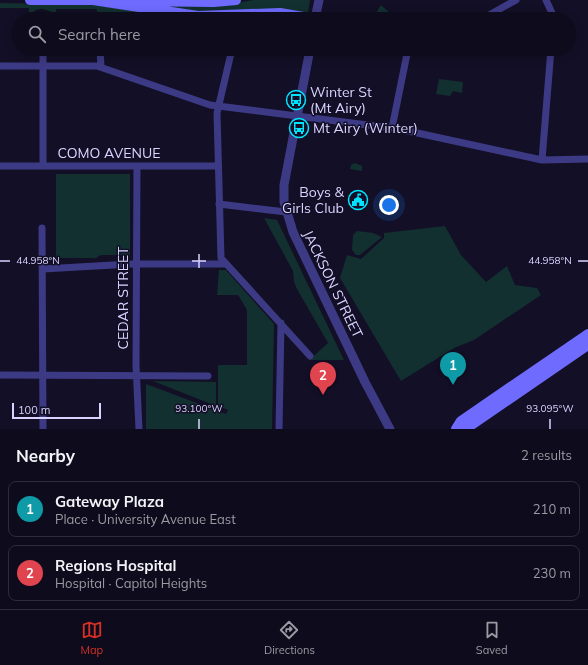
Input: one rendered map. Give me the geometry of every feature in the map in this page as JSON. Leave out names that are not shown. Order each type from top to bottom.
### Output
[{"type":"main road","points":[[30,0],[214,2],[236,0]]},
{"type":"main road","points":[[93,0],[172,12]]},
{"type":"main road","points":[[456,429],[460,421],[588,334]]},
{"type":"main road","points":[[461,429],[466,428],[588,345]]},
{"type":"street","points":[[316,12],[319,0]]},
{"type":"street","points":[[495,12],[516,0]]},
{"type":"street","points":[[546,0],[552,12]]},
{"type":"street","points":[[43,56],[43,166]]},
{"type":"street","points":[[100,56],[101,67]]},
{"type":"street","points":[[230,56],[217,106],[219,252],[221,258],[226,264],[310,356]]},
{"type":"street","name":"JACKSON STREET","points":[[309,56],[284,185],[286,212],[296,239],[368,388],[390,429]]},
{"type":"street","points":[[392,128],[407,56]]},
{"type":"street","points":[[542,160],[549,56]]},
{"type":"street","points":[[0,66],[101,67],[210,105],[392,128],[542,160],[588,159]]},
{"type":"street","name":"COMO AVENUE","points":[[0,166],[218,166]]},
{"type":"street","name":"CEDAR STREET","points":[[138,166],[136,264],[139,429]]},
{"type":"street","points":[[219,204],[286,212]]},
{"type":"street","points":[[42,228],[43,429]]},
{"type":"street","points":[[43,269],[136,264],[226,264]]},
{"type":"street","points":[[279,429],[281,323]]},
{"type":"street","points":[[0,375],[208,376]]},
{"type":"green space","points":[[253,0],[310,0],[308,12],[196,12],[153,5],[230,4]]},
{"type":"green space","points":[[0,3],[94,5],[142,12],[97,12],[97,9],[56,9],[56,12],[53,12],[39,9],[29,12],[29,8],[0,8]]},
{"type":"green space","points":[[381,5],[389,12],[376,12]]},
{"type":"green space","points":[[439,79],[463,82],[462,93],[453,91],[450,96],[436,94]]},
{"type":"green space","points":[[355,163],[362,166],[362,171],[350,169],[351,165]]},
{"type":"green space","points":[[56,174],[130,174],[130,255],[101,255],[96,258],[56,258]]},
{"type":"green space","points":[[264,218],[277,220],[344,360],[309,360],[328,343],[297,289],[294,282],[293,271]]},
{"type":"green space","points":[[445,226],[461,255],[486,282],[507,266],[515,285],[537,288],[541,295],[474,340],[454,348],[401,381],[340,278],[347,255],[361,259],[384,238],[384,233]]},
{"type":"green space","points":[[357,231],[373,233],[382,237],[360,255],[356,255],[352,250],[353,235]]},
{"type":"green space","points":[[219,270],[226,270],[274,324],[272,429],[146,429],[146,384],[226,414],[228,410],[218,406],[218,365],[247,365],[247,310],[238,295],[217,295]]},
{"type":"green space","points":[[153,381],[216,382],[216,406]]},
{"type":"place","name":"Winter St (Mt Airy)","points":[[296,100]]},
{"type":"place","name":"Mt Airy (Winter)","points":[[299,128]]},
{"type":"place","name":"Boys & Girls Club","points":[[358,200]]},
{"type":"place","name":"Gateway Plaza","points":[[453,385]]},
{"type":"place","name":"Regions Hospital","points":[[323,395]]}]
